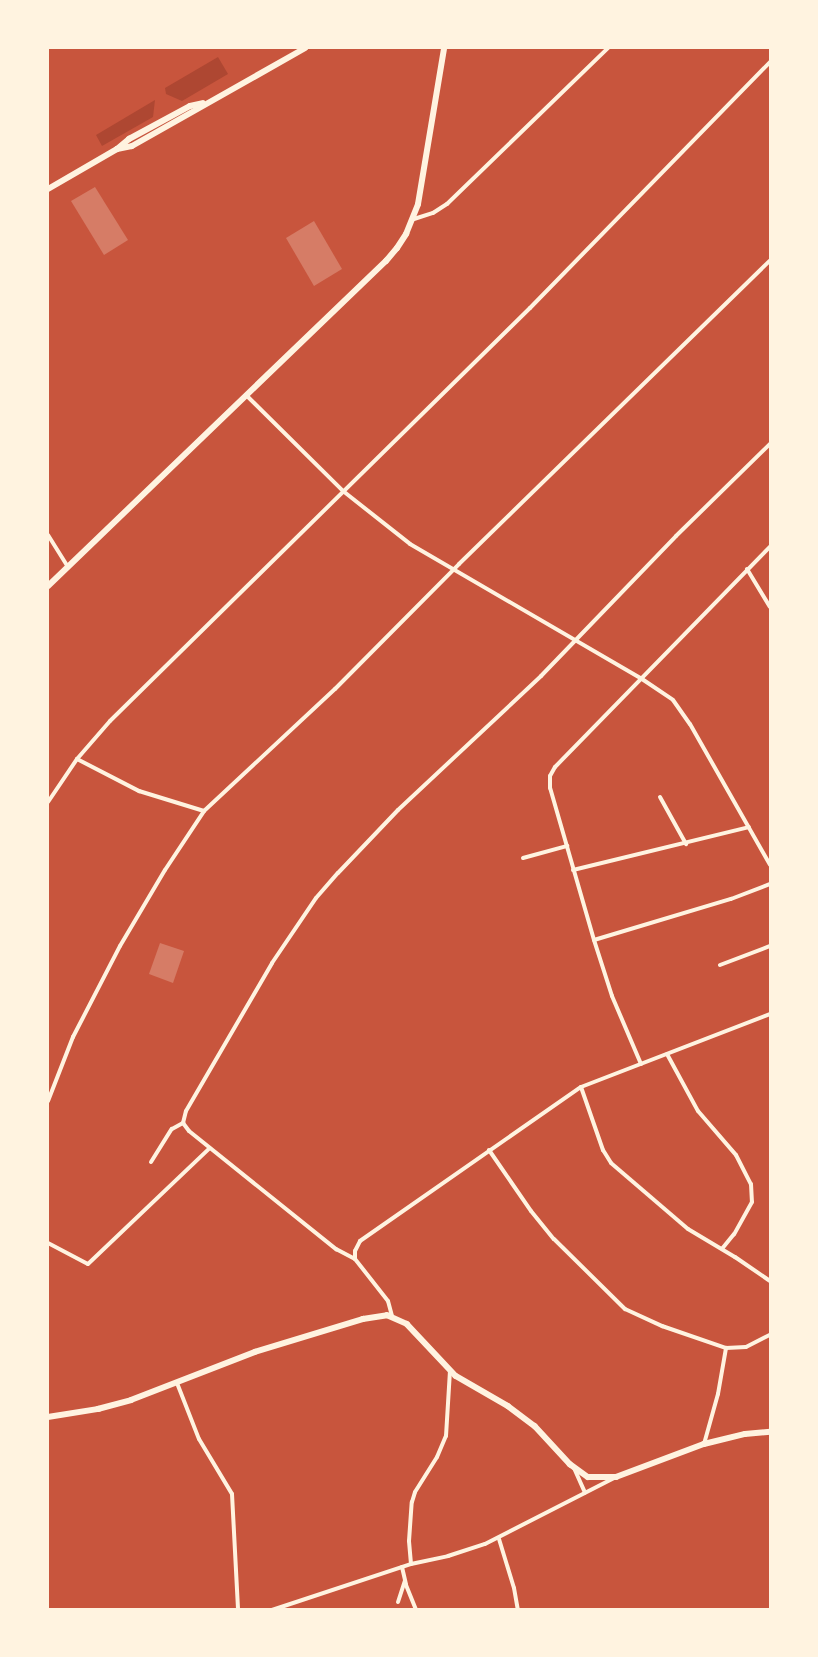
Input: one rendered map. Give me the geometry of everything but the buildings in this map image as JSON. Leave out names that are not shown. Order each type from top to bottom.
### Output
[{"type":"main road","points":[[48,189],[117,149],[132,146],[196,110],[204,103],[305,48]]},
{"type":"main road","points":[[48,586],[386,261],[397,248],[414,219],[423,178],[444,48]]},
{"type":"main road","points":[[48,1417],[113,1406],[287,1342],[373,1317],[392,1316],[411,1328],[450,1371],[522,1415],[544,1434],[574,1468],[588,1477],[616,1477],[704,1444],[745,1434],[770,1432]]},
{"type":"street","points":[[414,219],[433,213],[447,204],[608,48]]},
{"type":"street","points":[[48,802],[77,759],[110,721],[530,308],[770,62]]},
{"type":"street","points":[[48,1100],[73,1037],[120,946],[165,870],[204,811],[335,689],[453,570],[770,261]]},
{"type":"street","points":[[246,394],[343,492],[410,544],[642,679],[673,700],[680,708],[770,865]]},
{"type":"street","points":[[392,1316],[388,1301],[355,1260],[336,1249],[189,1131],[184,1123],[186,1111],[254,993],[316,898],[398,810],[541,676],[676,536],[770,444]]},
{"type":"street","points":[[48,535],[68,567]]},
{"type":"street","points":[[641,1064],[612,996],[594,940],[550,788],[552,772],[770,547]]},
{"type":"street","points":[[747,569],[770,606]]},
{"type":"street","points":[[77,759],[139,791],[204,811]]},
{"type":"street","points":[[660,797],[686,844]]},
{"type":"street","points":[[574,870],[749,827]]},
{"type":"street","points":[[523,858],[567,846]]},
{"type":"street","points":[[594,940],[731,899],[770,884]]},
{"type":"street","points":[[720,965],[770,946]]},
{"type":"street","points":[[355,1260],[355,1251],[360,1241],[581,1087],[770,1014]]},
{"type":"street","points":[[667,1054],[698,1111],[736,1155],[751,1184],[752,1202],[734,1234],[722,1249]]},
{"type":"street","points":[[581,1087],[603,1150],[611,1162],[688,1229],[770,1281]]},
{"type":"street","points":[[151,1162],[172,1130],[184,1123]]},
{"type":"street","points":[[48,1242],[88,1264],[210,1148]]},
{"type":"street","points":[[489,1150],[531,1211],[554,1239],[625,1308],[662,1326],[726,1348],[746,1347],[770,1334]]},
{"type":"street","points":[[704,1444],[718,1394],[726,1348]]},
{"type":"street","points":[[411,1564],[409,1541],[412,1502],[415,1492],[437,1457],[446,1436],[450,1371]]},
{"type":"street","points":[[177,1383],[199,1439],[232,1494],[238,1610]]},
{"type":"street","points":[[574,1468],[585,1493]]},
{"type":"street","points":[[272,1610],[411,1564],[448,1556],[498,1538],[616,1477]]},
{"type":"street","points":[[498,1538],[514,1588],[518,1610]]},
{"type":"street","points":[[402,1567],[416,1610]]},
{"type":"street","points":[[398,1602],[405,1581]]},
{"type":"shaded area","points":[[218,57],[228,74],[182,101],[166,94],[165,88]]},
{"type":"shaded area","points":[[155,100],[153,117],[102,146],[96,135]]}]
